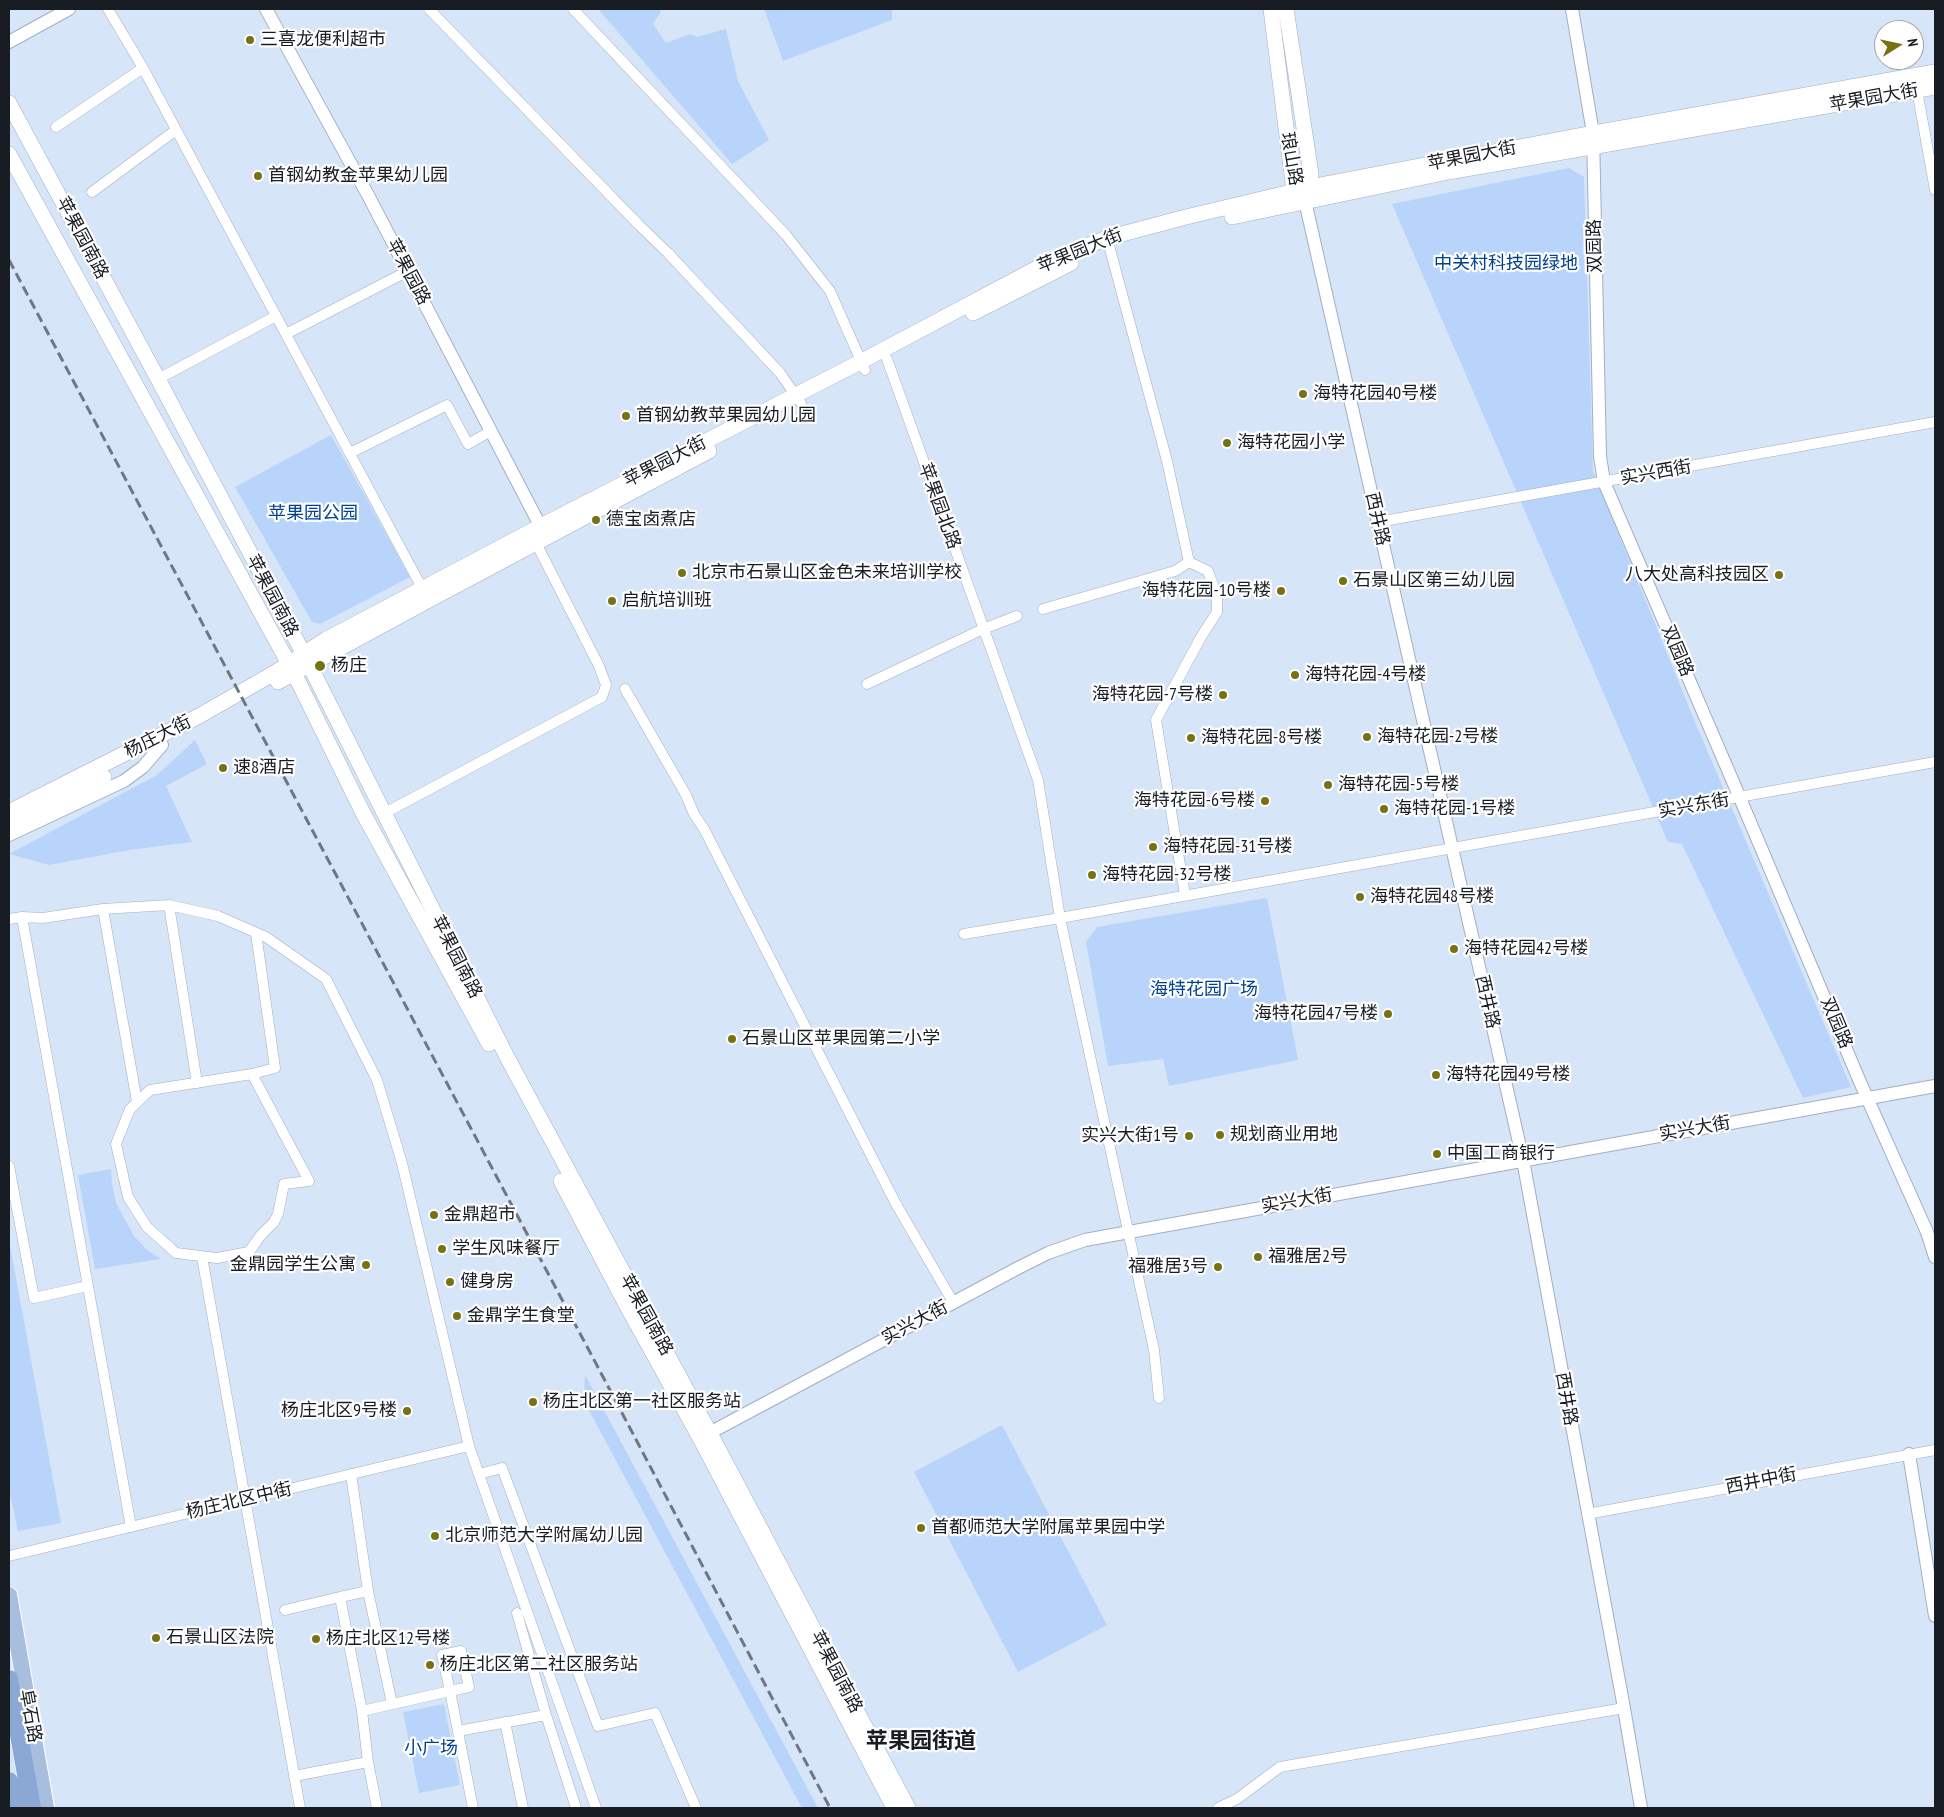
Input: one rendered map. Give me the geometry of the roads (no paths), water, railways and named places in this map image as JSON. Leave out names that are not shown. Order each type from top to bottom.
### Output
[{"type":"highway","name":"阜石路","points":[[9,1679],[32,1808]]},
{"type":"highway","points":[[9,1781],[14,1808]]},
{"type":"main road","name":"琅山路","points":[[1271,9],[1303,193]]},
{"type":"main road","name":"琅山路","points":[[1286,9],[1311,174],[1303,193]]},
{"type":"main road","name":"苹果园大街","points":[[306,659],[863,365],[1037,268],[1108,242],[1303,193],[1593,140],[1935,72]]},
{"type":"main road","name":"苹果园大街","points":[[1593,140],[1935,87]]},
{"type":"main road","name":"苹果园南路","points":[[9,103],[306,659],[506,1057],[705,1435],[908,1808]]},
{"type":"main road","name":"苹果园南路","points":[[9,154],[291,669],[363,813],[503,1070],[628,1308],[705,1435],[894,1808]]},
{"type":"main road","name":"苹果园大街","points":[[863,365],[887,359],[1108,242]]},
{"type":"main road","name":"苹果园大街","points":[[306,659],[324,640],[422,588],[541,535]]},
{"type":"main road","name":"杨庄大街","points":[[9,823],[76,792],[162,745],[306,659]]},
{"type":"main road","name":"杨庄大街","points":[[9,812],[291,669]]},
{"type":"main road","name":"阜石路","points":[[9,1595],[46,1808]]},
{"type":"street","points":[[9,42],[69,9]]},
{"type":"street","points":[[108,9],[143,68],[422,588]]},
{"type":"street","name":"苹果园路","points":[[266,9],[408,271],[491,431],[541,535]]},
{"type":"street","points":[[429,9],[668,253],[780,373],[798,399]]},
{"type":"street","points":[[574,9],[786,235],[830,291],[863,365]]},
{"type":"street","name":"双园路","points":[[1572,9],[1593,140],[1600,456],[1604,482],[1867,1098],[1927,1232],[1935,1257]]},
{"type":"street","points":[[56,127],[143,68]]},
{"type":"street","points":[[1918,90],[1935,190]]},
{"type":"street","points":[[92,192],[176,130]]},
{"type":"street","name":"西井路","points":[[1303,193],[1523,1160],[1641,1808]]},
{"type":"street","points":[[1108,242],[1167,461],[1189,562]]},
{"type":"street","points":[[286,334],[408,271]]},
{"type":"street","points":[[158,379],[276,316]]},
{"type":"street","name":"苹果园北路","points":[[887,359],[1034,766],[1042,800],[1060,918],[1154,1350],[1159,1398]]},
{"type":"street","points":[[350,453],[448,405],[468,444],[491,431]]},
{"type":"street","name":"实兴西街","points":[[1378,522],[1935,422]]},
{"type":"street","points":[[383,814],[602,697],[606,685],[599,666],[541,535]]},
{"type":"street","points":[[1043,609],[1175,571],[1189,562]]},
{"type":"street","points":[[1185,895],[1156,720],[1201,637],[1217,612],[1217,596],[1208,571],[1189,562]]},
{"type":"street","points":[[867,684],[983,629],[1017,616]]},
{"type":"street","points":[[625,689],[704,829],[896,1204],[953,1302]]},
{"type":"street","name":"杨庄大街","points":[[9,836],[124,781],[143,768],[162,745]]},
{"type":"street","name":"实兴东街","points":[[964,934],[1935,762]]},
{"type":"street","points":[[169,905],[197,1083]]},
{"type":"street","points":[[9,919],[22,917],[43,918],[104,909],[169,905],[218,916],[266,937],[326,979],[377,1080],[402,1163],[469,1446],[596,1808]]},
{"type":"street","points":[[104,909],[137,1102]]},
{"type":"street","points":[[22,917],[131,1527]]},
{"type":"street","points":[[252,1074],[309,1182],[284,1184],[278,1214],[274,1222],[248,1252],[217,1258],[176,1253],[147,1227],[128,1197],[116,1144],[130,1109],[150,1090],[252,1074],[275,1068],[256,933]]},
{"type":"street","name":"实兴大街","points":[[705,1435],[1048,1253],[1086,1240],[1935,1086]]},
{"type":"street","points":[[9,1166],[34,1298],[88,1286]]},
{"type":"street","points":[[202,1257],[300,1808]]},
{"type":"street","name":"杨庄北区中街","points":[[9,1556],[469,1446]]},
{"type":"street","name":"西井中街","points":[[1587,1514],[1935,1450]]},
{"type":"street","points":[[1909,1454],[1935,1616]]},
{"type":"street","points":[[479,1474],[502,1468],[598,1726],[655,1712],[696,1808]]},
{"type":"street","points":[[351,1474],[368,1591],[392,1704]]},
{"type":"street","points":[[285,1610],[368,1591]]},
{"type":"street","points":[[340,1597],[362,1711],[368,1762],[377,1808]]},
{"type":"street","points":[[517,1613],[546,1715],[576,1808]]},
{"type":"street","points":[[362,1711],[450,1691],[473,1808]]},
{"type":"street","points":[[1218,1808],[1237,1799],[1280,1767],[1624,1708]]},
{"type":"street","points":[[458,1731],[546,1715]]},
{"type":"street","points":[[505,1722],[523,1808]]},
{"type":"street","points":[[294,1776],[368,1762]]},
{"type":"railway","points":[[9,260],[592,1356],[830,1808]]},
{"type":"place","name":"三喜龙便利超市","points":[[250,40]]},
{"type":"place","name":"首钢幼教金苹果幼儿园","points":[[258,176]]},
{"type":"place","name":"海特花园40号楼","points":[[1303,394]]},
{"type":"place","name":"首钢幼教苹果园幼儿园","points":[[626,416]]},
{"type":"place","name":"海特花园小学","points":[[1227,443]]},
{"type":"place","name":"德宝卤煮店","points":[[596,520]]},
{"type":"place","name":"北京市石景山区金色未来培训学校","points":[[682,573]]},
{"type":"place","name":"八大处高科技园区","points":[[1779,575]]},
{"type":"place","name":"石景山区第三幼儿园","points":[[1343,581]]},
{"type":"place","name":"海特花园-10号楼","points":[[1281,591]]},
{"type":"place","name":"启航培训班","points":[[612,601]]},
{"type":"place","name":"杨庄","points":[[320,666]]},
{"type":"place","name":"海特花园-4号楼","points":[[1295,675]]},
{"type":"place","name":"海特花园-7号楼","points":[[1223,695]]},
{"type":"place","name":"海特花园-2号楼","points":[[1367,737]]},
{"type":"place","name":"海特花园-8号楼","points":[[1191,738]]},
{"type":"place","name":"速8酒店","points":[[223,768]]},
{"type":"place","name":"海特花园-5号楼","points":[[1328,785]]},
{"type":"place","name":"海特花园-6号楼","points":[[1265,801]]},
{"type":"place","name":"海特花园-1号楼","points":[[1384,809]]},
{"type":"place","name":"海特花园-31号楼","points":[[1153,847]]},
{"type":"place","name":"海特花园-32号楼","points":[[1092,875]]},
{"type":"place","name":"海特花园48号楼","points":[[1360,897]]},
{"type":"place","name":"海特花园42号楼","points":[[1454,949]]},
{"type":"place","name":"海特花园47号楼","points":[[1388,1014]]},
{"type":"place","name":"石景山区苹果园第二小学","points":[[732,1039]]},
{"type":"place","name":"海特花园49号楼","points":[[1436,1075]]},
{"type":"place","name":"规划商业用地","points":[[1220,1135]]},
{"type":"place","name":"实兴大街1号","points":[[1189,1136]]},
{"type":"place","name":"中国工商银行","points":[[1437,1154]]},
{"type":"place","name":"金鼎超市","points":[[434,1215]]},
{"type":"place","name":"学生风味餐厅","points":[[442,1249]]},
{"type":"place","name":"福雅居2号","points":[[1258,1257]]},
{"type":"place","name":"金鼎园学生公寓","points":[[366,1265]]},
{"type":"place","name":"福雅居3号","points":[[1218,1267]]},
{"type":"place","name":"健身房","points":[[450,1282]]},
{"type":"place","name":"金鼎学生食堂","points":[[457,1316]]},
{"type":"place","name":"杨庄北区第一社区服务站","points":[[533,1402]]},
{"type":"place","name":"杨庄北区9号楼","points":[[407,1411]]},
{"type":"place","name":"首都师范大学附属苹果园中学","points":[[921,1528]]},
{"type":"place","name":"北京师范大学附属幼儿园","points":[[435,1536]]},
{"type":"place","name":"石景山区法院","points":[[156,1638]]},
{"type":"place","name":"杨庄北区12号楼","points":[[316,1639]]},
{"type":"place","name":"杨庄北区第二社区服务站","points":[[430,1665]]},
{"type":"district","name":"苹果园街道","points":[[921,1742]]},
{"type":"park label","name":"中关村科技园绿地","points":[[1506,264]]},
{"type":"park label","name":"苹果园公园","points":[[313,514]]},
{"type":"park label","name":"海特花园广场","points":[[1204,990]]},
{"type":"park label","name":"小广场","points":[[431,1749]]}]
